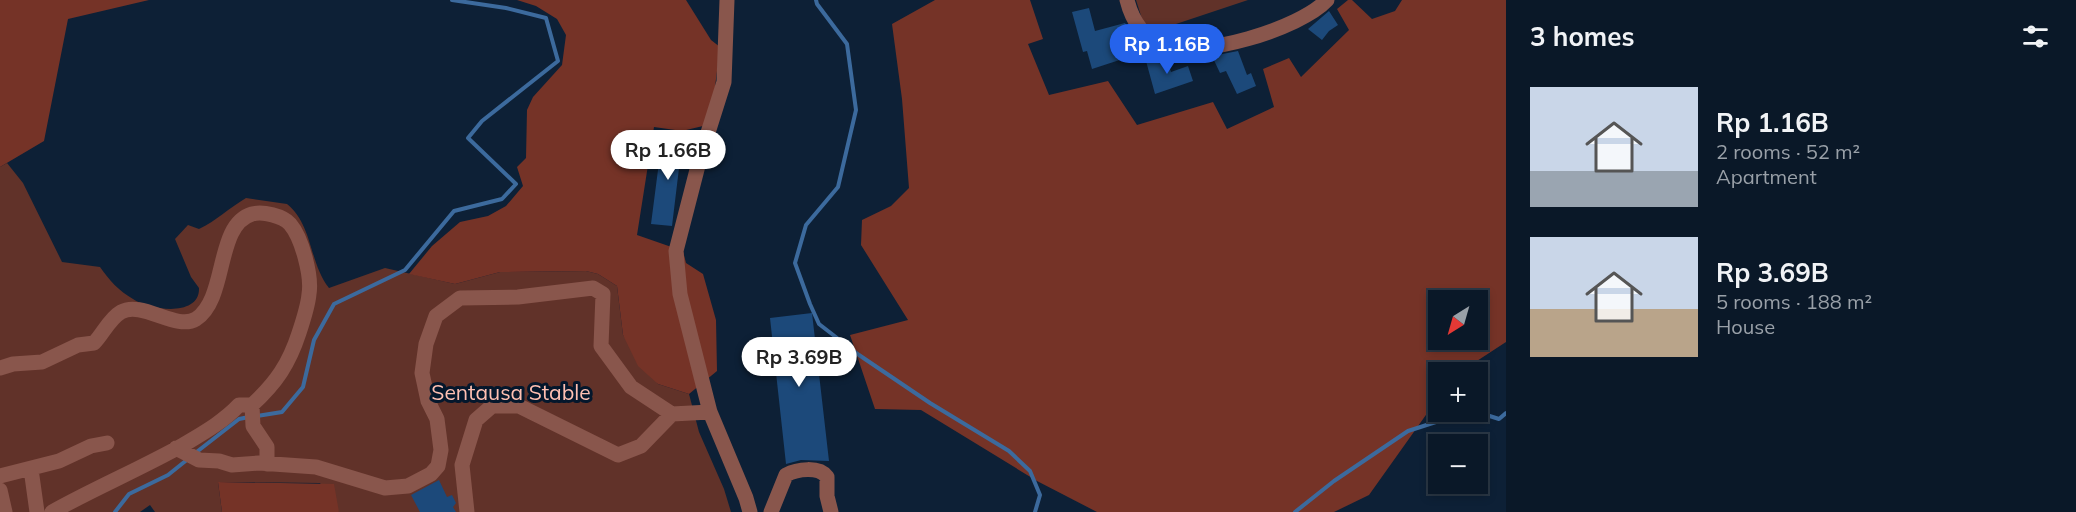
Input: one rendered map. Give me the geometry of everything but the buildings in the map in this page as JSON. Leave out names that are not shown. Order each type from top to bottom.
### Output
[{"type":"street","points":[[727,0],[724,82],[700,158],[676,251],[680,294],[710,412],[750,512]]},
{"type":"street","points":[[1127,0],[1139,28],[1146,35],[1166,46],[1180,48],[1216,45],[1262,35],[1294,24],[1327,0]]},
{"type":"street","points":[[0,368],[13,364],[42,362],[78,345],[94,343],[122,312],[133,310],[187,322],[196,319],[206,308],[219,277],[229,238],[236,227],[252,214],[266,214],[289,222],[297,235],[304,254],[310,292],[299,333],[288,360],[275,384],[253,413]]},
{"type":"street","points":[[179,450],[199,460],[219,461],[232,465],[267,464],[316,467],[393,489],[408,486],[431,474],[438,466],[441,436],[422,373],[426,344],[436,316],[460,298],[518,297],[593,288],[603,294],[601,346],[631,387],[672,414],[710,412]]},
{"type":"street","points":[[52,512],[179,450],[230,415],[239,405],[253,413],[267,447],[267,464]]},
{"type":"street","points":[[467,512],[462,465],[476,420],[492,406],[519,406],[618,455],[641,446],[672,414]]},
{"type":"street","points":[[0,476],[59,461],[91,446],[107,443]]},
{"type":"street","points":[[31,468],[37,512]]},
{"type":"street","points":[[771,512],[786,475],[814,470],[821,471],[827,477],[827,495],[831,512]]},
{"type":"street","points":[[0,490],[5,512]]},
{"type":"green space","points":[[1136,0],[1248,0],[1164,28],[1151,27],[1143,22]]},
{"type":"green space","name":"Sentausa Stable","points":[[7,163],[23,183],[62,262],[100,267],[128,296],[150,306],[183,308],[197,298],[199,288],[191,277],[175,239],[188,225],[199,229],[246,198],[287,204],[302,222],[318,267],[329,288],[385,268],[455,284],[500,272],[586,271],[598,274],[617,286],[623,335],[658,384],[689,394],[699,432],[724,489],[731,512],[339,512],[320,483],[218,482],[222,512],[155,512],[150,505],[140,512],[0,512],[0,167]]},
{"type":"shaded area","points":[[0,0],[149,0],[68,19],[44,141],[0,167]]},
{"type":"shaded area","points":[[517,0],[686,0],[711,40],[720,47],[714,95],[703,126],[682,131],[654,127],[637,235],[683,251],[686,263],[703,274],[716,320],[717,371],[689,394],[658,384],[638,366],[623,335],[617,286],[598,274],[586,271],[500,272],[455,284],[409,274],[432,246],[460,222],[488,216],[506,206],[523,186],[517,167],[526,158],[527,110],[533,97],[562,65],[566,35],[557,19],[536,6]]},
{"type":"shaded area","points":[[935,0],[1030,0],[1043,39],[1028,44],[1049,95],[1108,81],[1137,125],[1213,102],[1227,129],[1274,107],[1263,69],[1289,58],[1301,77],[1349,30],[1337,9],[1348,0],[1352,0],[1372,19],[1395,11],[1402,0],[1506,0],[1506,342],[1475,362],[1428,362],[1428,412],[1369,495],[1334,512],[1097,512],[1037,481],[921,410],[875,409],[850,335],[908,320],[861,245],[862,220],[891,206],[909,188],[902,99],[892,24]]},
{"type":"shaded area","points":[[218,482],[334,484],[339,512],[222,512]]},
{"type":"waterway","points":[[257,416],[282,412],[303,387],[314,340],[334,304],[405,270],[454,211],[502,199],[516,184],[468,138],[482,121],[558,61],[546,18],[506,8],[452,0]]},
{"type":"waterway","points":[[816,0],[847,44],[856,110],[838,187],[806,225],[795,263],[810,304],[819,324],[859,355],[930,403],[1009,451],[1030,471],[1040,495],[1035,512]]},
{"type":"waterway","points":[[1488,415],[1499,419],[1506,413]]},
{"type":"waterway","points":[[194,454],[239,419],[249,417]]},
{"type":"waterway","points":[[1295,512],[1334,481],[1408,431],[1436,422]]},
{"type":"waterway","points":[[115,512],[129,494],[168,475],[188,459]]}]
